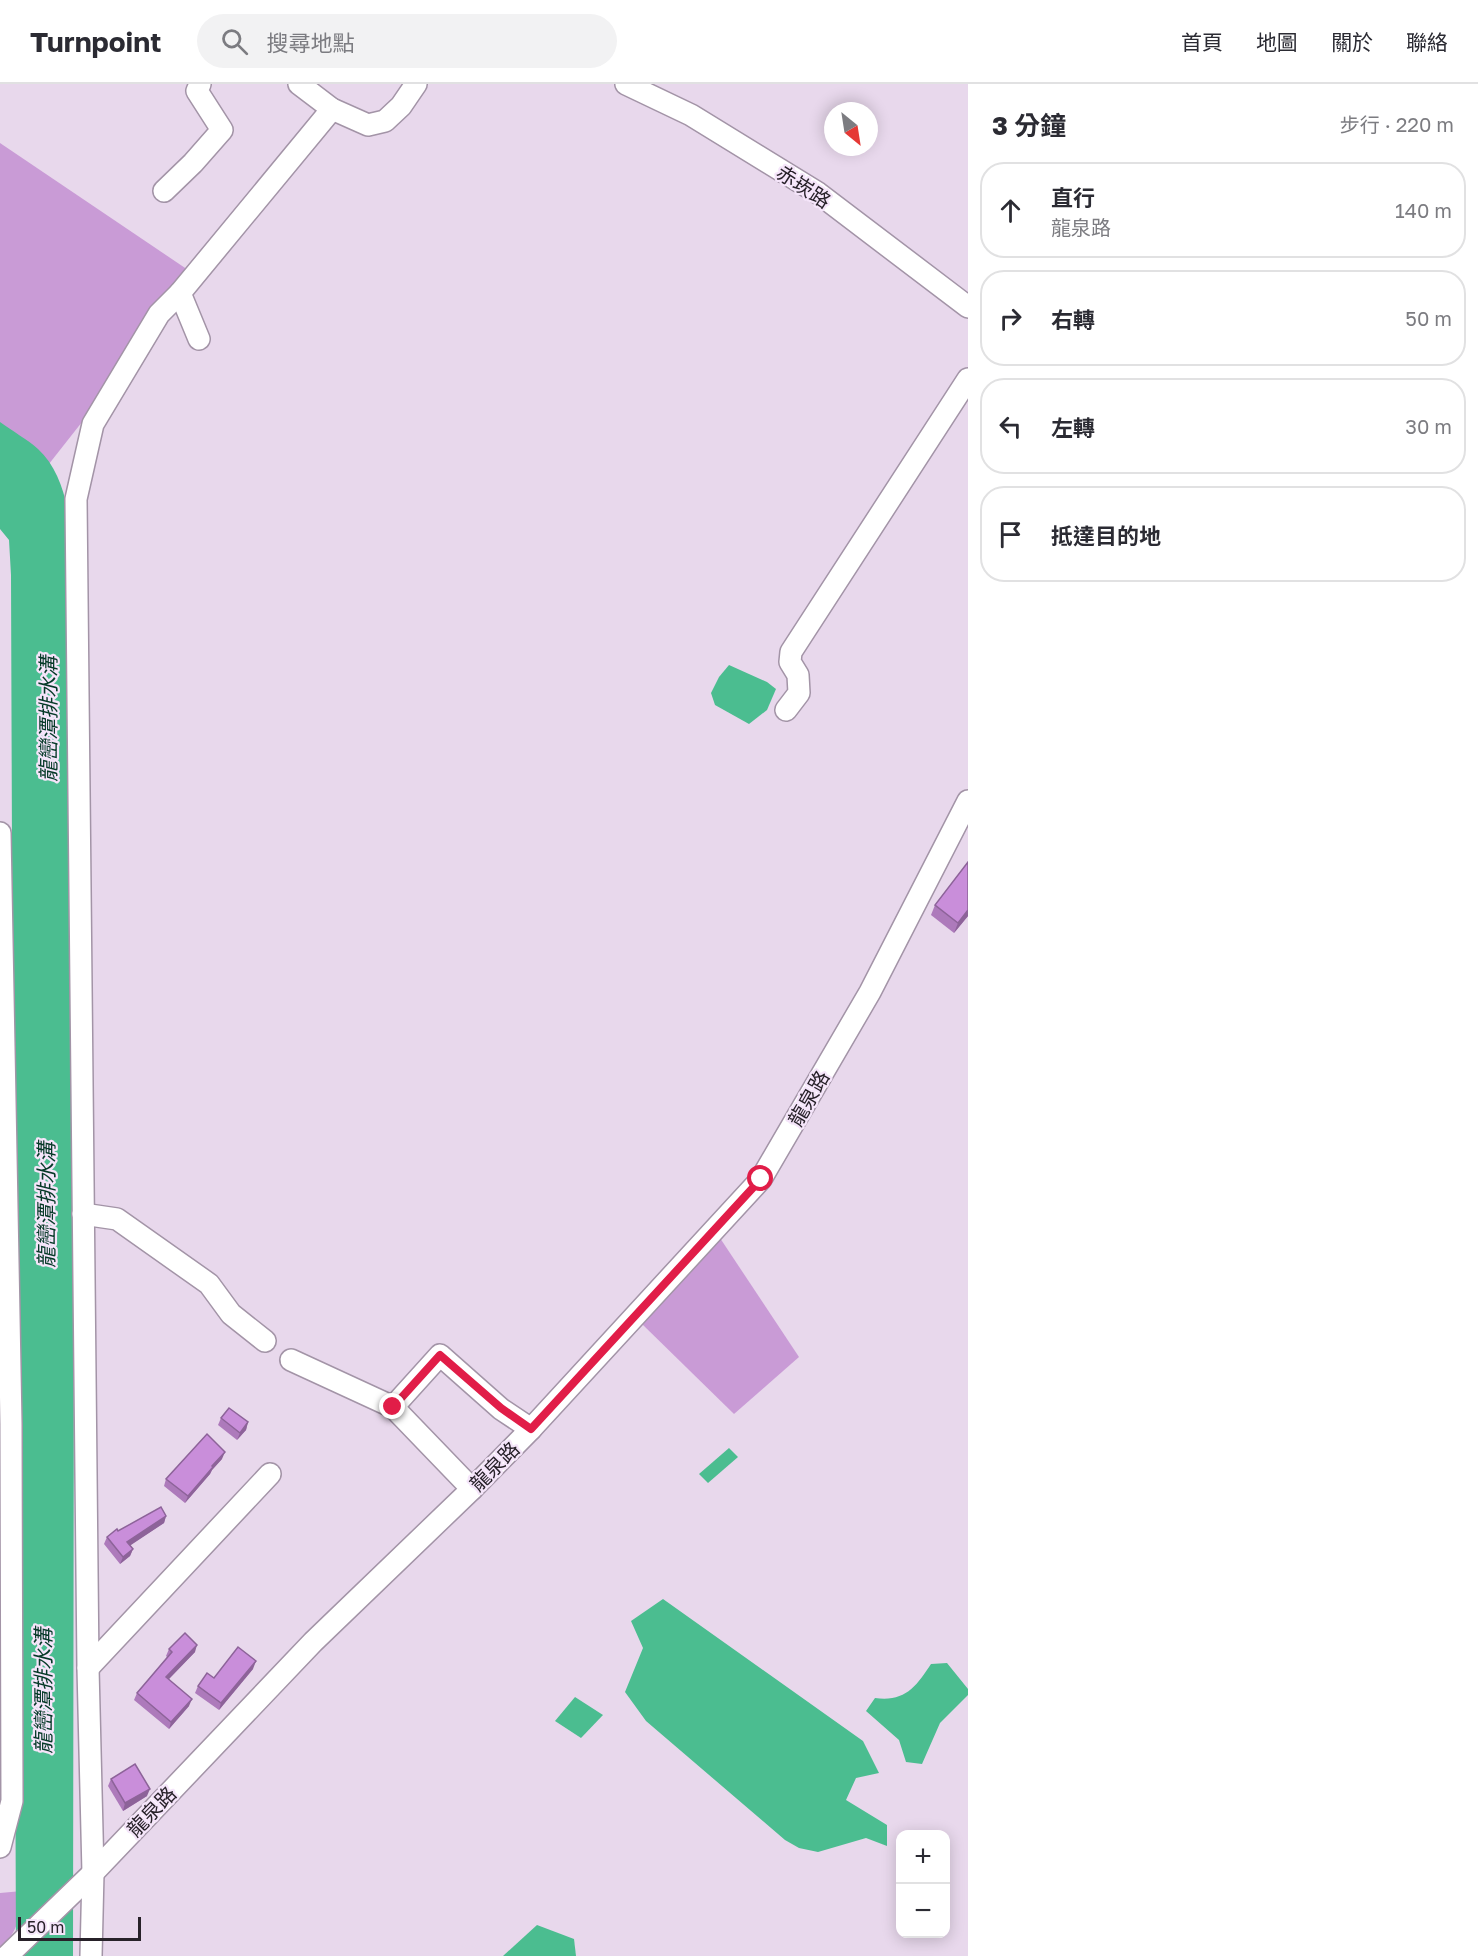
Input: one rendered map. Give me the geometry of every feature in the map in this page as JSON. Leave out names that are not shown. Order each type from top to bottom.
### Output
[{"type":"street","points":[[164,191],[222,130],[197,91],[200,84]]},
{"type":"street","points":[[299,84],[332,109],[368,125],[385,121],[400,106],[416,84]]},
{"type":"street","name":"赤崁路","points":[[627,84],[691,115],[818,193],[968,307]]},
{"type":"street","points":[[91,1956],[93,1873],[88,1668],[76,499],[93,424],[159,314],[180,293],[332,109]]},
{"type":"street","points":[[180,293],[199,339]]},
{"type":"street","points":[[786,710],[799,693],[798,675],[790,662],[791,652],[968,379]]},
{"type":"street","name":"龍泉路","points":[[8,1955],[93,1873],[313,1642],[531,1429],[761,1179],[870,992],[966,807]]},
{"type":"street","points":[[0,833],[12,1801],[0,1847]]},
{"type":"street","points":[[83,1214],[117,1219],[209,1284],[231,1314],[265,1341]]},
{"type":"street","points":[[393,1407],[440,1355],[501,1408],[531,1429]]},
{"type":"street","points":[[291,1360],[393,1407],[472,1489]]},
{"type":"street","points":[[88,1668],[270,1474]]},
{"type":"shaded area","points":[[0,143],[197,276],[45,469],[0,438]]},
{"type":"shaded area","points":[[718,1235],[799,1357],[734,1414],[642,1324]]},
{"type":"shaded area","points":[[22,1891],[15,1929],[0,1949],[0,1893]]},
{"type":"water","name":"龍巒潭排水溝","points":[[0,422],[38,449],[50,462],[58,478],[68,514],[75,589],[73,1956],[16,1956],[11,575],[9,540],[0,529]]},
{"type":"water","points":[[729,665],[767,682],[776,689],[767,710],[749,724],[715,705],[711,693],[719,677]]},
{"type":"water","points":[[729,1448],[738,1457],[708,1483],[699,1474]]},
{"type":"water","points":[[663,1599],[863,1741],[879,1773],[856,1778],[846,1800],[887,1825],[887,1846],[866,1838],[818,1852],[799,1848],[785,1840],[646,1721],[625,1692],[643,1648],[631,1621]]},
{"type":"water","points":[[947,1663],[968,1689],[968,1695],[940,1723],[922,1764],[906,1762],[899,1740],[866,1711],[875,1698],[894,1698],[909,1691],[931,1664]]},
{"type":"water","points":[[575,1697],[603,1715],[581,1738],[555,1721]]},
{"type":"water","points":[[537,1925],[574,1939],[576,1956],[503,1956]]},
{"type":"building","points":[[968,862],[968,910],[958,923],[935,905]]},
{"type":"building","points":[[229,1408],[248,1422],[240,1433],[221,1418]]},
{"type":"building","points":[[207,1434],[225,1452],[188,1496],[166,1479]]},
{"type":"building","points":[[161,1507],[166,1516],[127,1542],[133,1549],[123,1557],[107,1537],[117,1529],[118,1531]]},
{"type":"building","points":[[185,1633],[197,1645],[166,1677],[192,1699],[171,1722],[137,1693],[172,1652],[169,1649]]},
{"type":"building","points":[[238,1647],[256,1661],[221,1703],[198,1686],[207,1673],[214,1678]]},
{"type":"building","points":[[135,1764],[150,1789],[125,1803],[111,1779]]},
{"type":"route","points":[[393,1407],[440,1355],[501,1408],[531,1429],[761,1179]]}]
